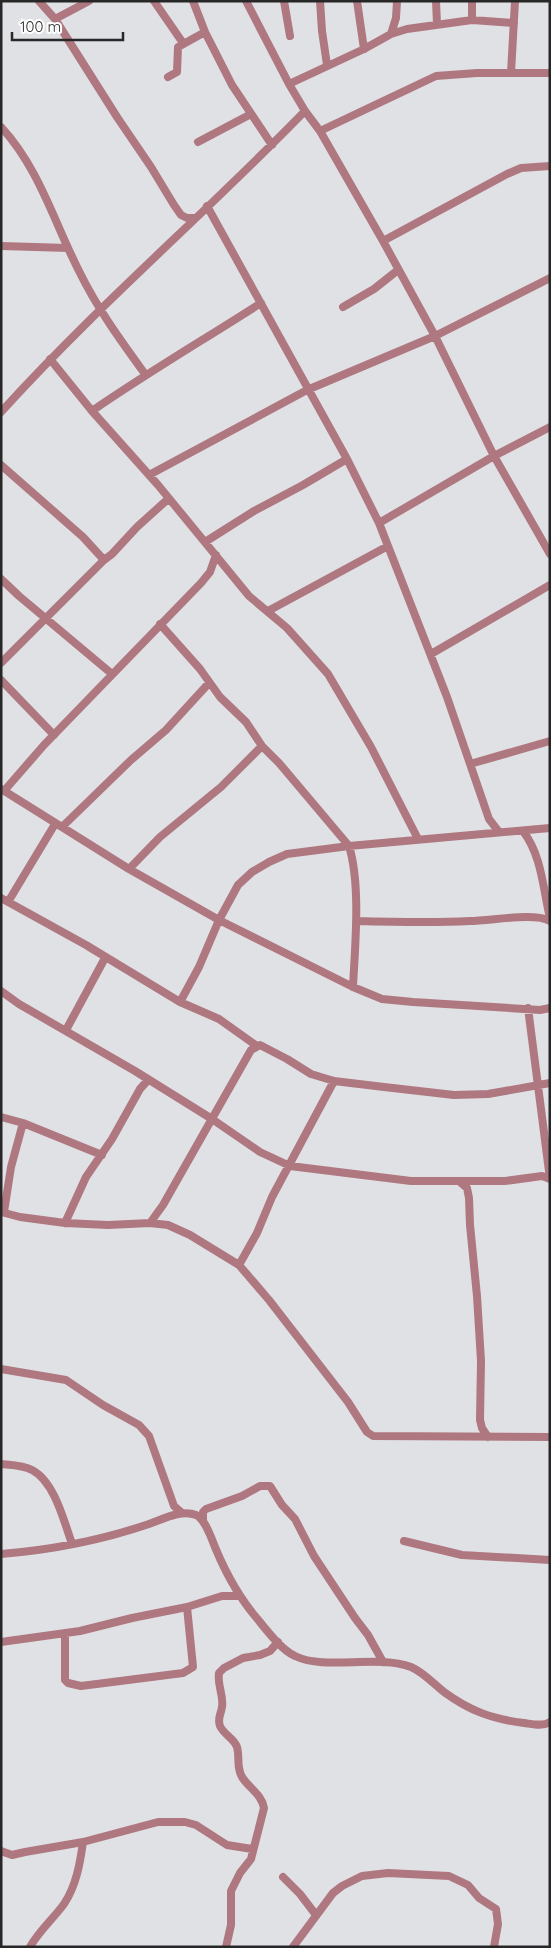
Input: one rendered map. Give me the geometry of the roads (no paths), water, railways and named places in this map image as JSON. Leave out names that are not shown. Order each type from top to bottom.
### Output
[{"type":"street","points":[[39,1],[55,19],[181,216],[194,218]]},
{"type":"street","points":[[55,19],[89,1]]},
{"type":"street","points":[[154,1],[183,43]]},
{"type":"street","points":[[193,1],[205,32],[232,85],[272,144]]},
{"type":"street","points":[[246,1],[289,84],[305,111],[320,131],[383,241],[435,336],[494,456],[550,554]]},
{"type":"street","points":[[284,1],[290,36]]},
{"type":"street","points":[[320,1],[327,65]]},
{"type":"street","points":[[357,1],[364,49]]},
{"type":"street","points":[[391,34],[396,18],[397,1]]},
{"type":"street","points":[[436,1],[437,24]]},
{"type":"street","points":[[472,1],[472,20]]},
{"type":"street","points":[[511,73],[515,1]]},
{"type":"street","points":[[289,84],[364,49],[391,34],[437,24],[472,20],[514,23]]},
{"type":"street","points":[[168,77],[176,72],[176,51],[178,47],[205,32]]},
{"type":"street","points":[[320,131],[436,76],[550,72]]},
{"type":"street","points":[[1,412],[50,359],[305,111]]},
{"type":"street","points":[[198,142],[252,114]]},
{"type":"street","points":[[1,127],[27,161],[49,202],[68,248],[100,310],[145,374]]},
{"type":"street","points":[[383,241],[507,174],[521,168],[550,166]]},
{"type":"street","points":[[207,206],[262,303],[307,390],[347,459],[379,523],[430,654],[489,819],[498,832]]},
{"type":"street","points":[[1,246],[68,248]]},
{"type":"street","points":[[343,307],[398,270]]},
{"type":"street","points":[[149,476],[307,390],[435,336],[550,278]]},
{"type":"street","points":[[92,410],[145,374],[262,303]]},
{"type":"street","points":[[50,359],[206,542],[249,596],[304,644],[328,674],[371,747],[418,839]]},
{"type":"street","points":[[1,399],[8,405]]},
{"type":"street","points":[[379,523],[494,456],[550,427]]},
{"type":"street","points":[[206,542],[254,511],[347,459]]},
{"type":"street","points":[[1,465],[83,537],[104,560]]},
{"type":"street","points":[[1,663],[137,527],[168,499]]},
{"type":"street","points":[[268,612],[388,546]]},
{"type":"street","points":[[216,556],[210,572],[3,790],[129,869],[219,920],[353,987],[382,999],[540,1010],[550,1008]]},
{"type":"street","points":[[1,579],[72,642],[112,674]]},
{"type":"street","points":[[430,654],[550,585]]},
{"type":"street","points":[[160,624],[200,669],[209,683],[246,722],[262,746],[279,763],[349,846],[353,859],[356,921],[353,987]]},
{"type":"street","points":[[1,680],[54,735]]},
{"type":"street","points":[[209,683],[166,730],[59,825],[5,900],[180,1002],[219,1018],[257,1046],[260,1045],[271,1050],[311,1074],[334,1081],[454,1094],[488,1094],[550,1083]]},
{"type":"street","points":[[470,764],[550,741]]},
{"type":"street","points":[[129,869],[160,837],[221,787],[262,746]]},
{"type":"street","points":[[180,1002],[238,885],[252,872],[269,862],[287,854],[349,846],[550,828]]},
{"type":"street","points":[[522,831],[532,846],[538,864],[550,920]]},
{"type":"street","points":[[356,921],[471,921],[534,917],[550,920]]},
{"type":"street","points":[[66,1030],[105,958]]},
{"type":"street","points":[[1,991],[19,1004],[135,1071],[212,1119],[260,1152],[290,1166],[411,1182],[505,1181],[542,1176],[550,1179],[528,1008]]},
{"type":"street","points":[[150,1223],[163,1205],[251,1050],[257,1046]]},
{"type":"street","points":[[64,1223],[86,1177],[102,1155],[140,1089],[148,1080]]},
{"type":"street","points":[[239,1265],[257,1234],[272,1197],[334,1081]]},
{"type":"street","points":[[1,1117],[23,1123],[102,1155]]},
{"type":"street","points":[[23,1123],[3,1212],[20,1217],[64,1223],[108,1225],[150,1223],[168,1225],[190,1235],[239,1265],[269,1300],[348,1402],[367,1432],[373,1436],[550,1437]]},
{"type":"street","points":[[460,1182],[466,1188],[469,1198],[481,1362],[480,1420],[482,1428],[488,1437]]},
{"type":"street","points":[[1,1369],[66,1380],[103,1405],[140,1425],[149,1436],[174,1506],[182,1513]]},
{"type":"street","points":[[1,1464],[26,1467],[39,1475],[51,1491],[60,1509],[72,1544]]},
{"type":"street","points":[[202,1521],[203,1512],[206,1509],[242,1496],[260,1486],[270,1486],[282,1505],[295,1519],[314,1556],[355,1618],[368,1634],[382,1662]]},
{"type":"street","points":[[1,1554],[32,1552],[123,1533],[182,1513],[195,1515],[202,1521],[225,1572],[240,1596],[278,1642],[293,1655],[308,1662],[382,1662],[411,1667],[458,1701],[479,1713],[503,1721],[534,1724],[547,1724],[550,1722]]},
{"type":"street","points":[[404,1541],[462,1555],[550,1560]]},
{"type":"street","points":[[1,1642],[65,1633],[187,1607],[222,1596],[240,1596]]},
{"type":"street","points":[[65,1633],[65,1680],[72,1685],[105,1684],[183,1673],[193,1668],[187,1607]]},
{"type":"street","points":[[226,1947],[231,1925],[231,1891],[240,1873],[251,1859],[264,1808],[262,1801],[238,1770],[238,1751],[235,1743],[220,1726],[223,1706],[218,1677],[224,1668],[246,1657],[260,1656],[270,1651],[278,1642]]},
{"type":"street","points":[[1,1851],[12,1854],[83,1842],[158,1822],[185,1822],[196,1825],[227,1845],[252,1850]]},
{"type":"street","points":[[30,1947],[64,1904],[72,1889],[79,1870],[83,1842]]},
{"type":"street","points":[[293,1947],[332,1893],[362,1876],[388,1873],[449,1876],[468,1885],[479,1898],[496,1909],[498,1924],[494,1947]]},
{"type":"street","points":[[283,1877],[300,1894],[316,1915]]}]
